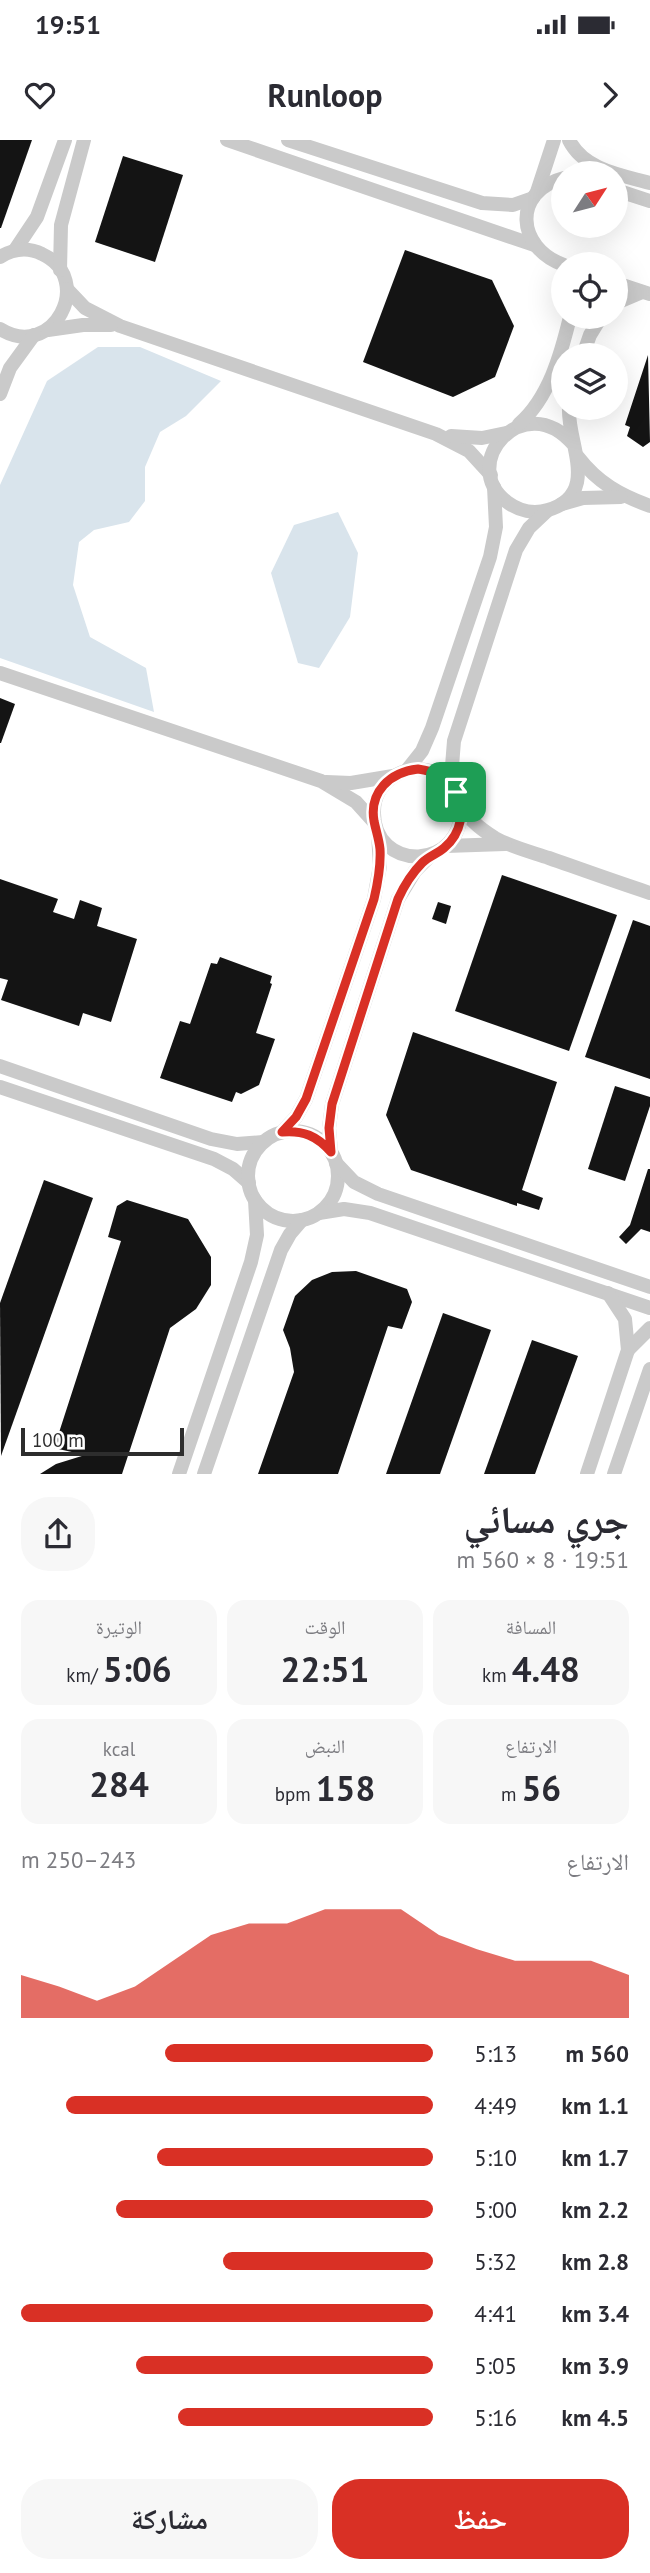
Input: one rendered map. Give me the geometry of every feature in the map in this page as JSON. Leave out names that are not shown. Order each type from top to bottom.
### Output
[{"type":"street","points":[[4,255],[37,218],[65,140]]},
{"type":"street","points":[[0,394],[10,368],[40,333],[60,317],[67,299],[67,289],[60,270],[61,225],[84,140]]},
{"type":"street","points":[[227,140],[534,245]]},
{"type":"street","points":[[288,140],[482,203],[513,205],[535,195],[551,182]]},
{"type":"street","points":[[551,260],[534,245],[527,225],[527,214],[554,140]]},
{"type":"street","points":[[569,140],[575,150],[594,165],[650,183]]},
{"type":"street","points":[[628,194],[650,201]]},
{"type":"street","points":[[4,255],[25,250],[45,255],[60,270]]},
{"type":"street","points":[[628,287],[646,293]]},
{"type":"street","points":[[67,289],[85,308],[120,326],[436,434],[469,451],[492,479],[503,499],[519,509],[538,512],[590,497],[626,497]]},
{"type":"street","points":[[628,299],[646,293]]},
{"type":"street","points":[[0,329],[13,335],[83,325],[120,326]]},
{"type":"street","points":[[0,1066],[211,1139],[237,1144],[263,1142],[282,1132],[296,1117],[306,1099],[374,899],[380,866],[373,808],[377,795],[384,784],[401,773],[422,751],[490,557],[496,520],[490,466],[495,448],[533,411],[545,392],[566,329]]},
{"type":"street","points":[[319,1213],[327,1205],[337,1185],[329,1128],[332,1104],[398,899],[415,871],[430,855],[446,846],[459,828],[458,798],[452,766],[457,728],[516,550],[529,528],[570,494],[575,486],[579,467],[569,420]]},
{"type":"street","points":[[436,434],[482,438],[529,423],[554,427],[594,476],[626,497],[650,506]]},
{"type":"street","points":[[0,673],[321,782],[356,802],[385,843],[406,856],[430,855]]},
{"type":"street","points":[[321,782],[351,783],[401,773],[429,771],[449,782],[482,829],[510,845],[650,893]]},
{"type":"street","points":[[446,846],[510,845]]},
{"type":"street","points":[[0,1087],[214,1159],[233,1169],[249,1183]]},
{"type":"street","points":[[282,1132],[310,1134],[322,1141],[354,1182],[378,1194],[650,1287]]},
{"type":"street","points":[[179,1474],[257,1235],[255,1200],[249,1183],[251,1160],[263,1142]]},
{"type":"street","points":[[255,1200],[271,1215],[281,1219],[302,1220],[319,1213],[344,1209],[370,1213],[650,1308]]},
{"type":"street","points":[[204,1474],[277,1259],[285,1242],[302,1220]]},
{"type":"street","points":[[586,1474],[628,1350],[625,1319],[608,1293]]},
{"type":"street","points":[[628,1350],[650,1328]]},
{"type":"street","points":[[614,1474],[650,1369]]},
{"type":"shaded area","points":[[98,347],[140,347],[221,381],[186,416],[160,432],[145,467],[145,501],[129,522],[94,530],[79,542],[73,585],[90,637],[146,668],[154,712],[0,658],[0,485],[47,381]]},
{"type":"shaded area","points":[[338,512],[358,553],[350,617],[319,668],[298,663],[271,573],[294,525]]},
{"type":"building","points":[[0,140],[32,140],[1,228],[0,228]]},
{"type":"building","points":[[123,156],[183,175],[155,262],[95,242]]},
{"type":"building","points":[[405,250],[492,280],[514,326],[495,377],[453,397],[363,362]]},
{"type":"building","points":[[648,355],[650,442],[643,447],[627,436],[630,427],[625,425]]},
{"type":"building","points":[[0,698],[15,704],[1,743],[0,743]]},
{"type":"building","points":[[502,875],[617,915],[569,1051],[455,1011]]},
{"type":"building","points":[[0,879],[58,899],[53,912],[74,919],[80,900],[102,908],[97,926],[137,939],[111,1022],[83,1013],[79,1026],[1,1000],[8,980],[0,978]]},
{"type":"building","points":[[438,902],[451,906],[446,924],[432,919]]},
{"type":"building","points":[[633,920],[650,926],[650,1079],[585,1057]]},
{"type":"building","points":[[220,957],[272,976],[272,984],[256,1033],[275,1039],[259,1085],[241,1094],[236,1092],[232,1102],[160,1078],[180,1021],[190,1024],[211,963],[217,964]]},
{"type":"building","points":[[413,1032],[557,1082],[522,1190],[543,1198],[539,1210],[517,1203],[517,1206],[411,1170],[386,1115]]},
{"type":"building","points":[[615,1086],[650,1097],[650,1106],[625,1181],[588,1169]]},
{"type":"building","points":[[648,1169],[650,1232],[641,1229],[626,1244],[619,1237],[630,1225]]},
{"type":"building","points":[[44,1180],[93,1198],[1,1456],[0,1303]]},
{"type":"building","points":[[127,1200],[188,1219],[211,1257],[211,1285],[196,1309],[170,1328],[122,1474],[40,1474],[56,1464],[85,1455],[54,1448],[121,1241],[108,1237],[117,1206]]},
{"type":"building","points":[[356,1271],[407,1289],[412,1302],[402,1329],[388,1326],[338,1474],[258,1474],[294,1372],[290,1348],[283,1330],[295,1296],[312,1280],[332,1272]]},
{"type":"building","points":[[443,1313],[491,1330],[440,1474],[386,1474]]},
{"type":"building","points":[[532,1340],[578,1356],[535,1474],[484,1474]]},
{"type":"route","points":[[418,769],[440,775],[456,792],[461,805],[461,816],[454,838],[439,852],[430,855],[415,871],[398,899],[332,1104],[329,1128],[331,1152],[322,1141],[310,1134],[282,1132],[296,1117],[306,1099],[374,899],[380,866],[373,808],[377,795],[394,775],[418,769]]}]
